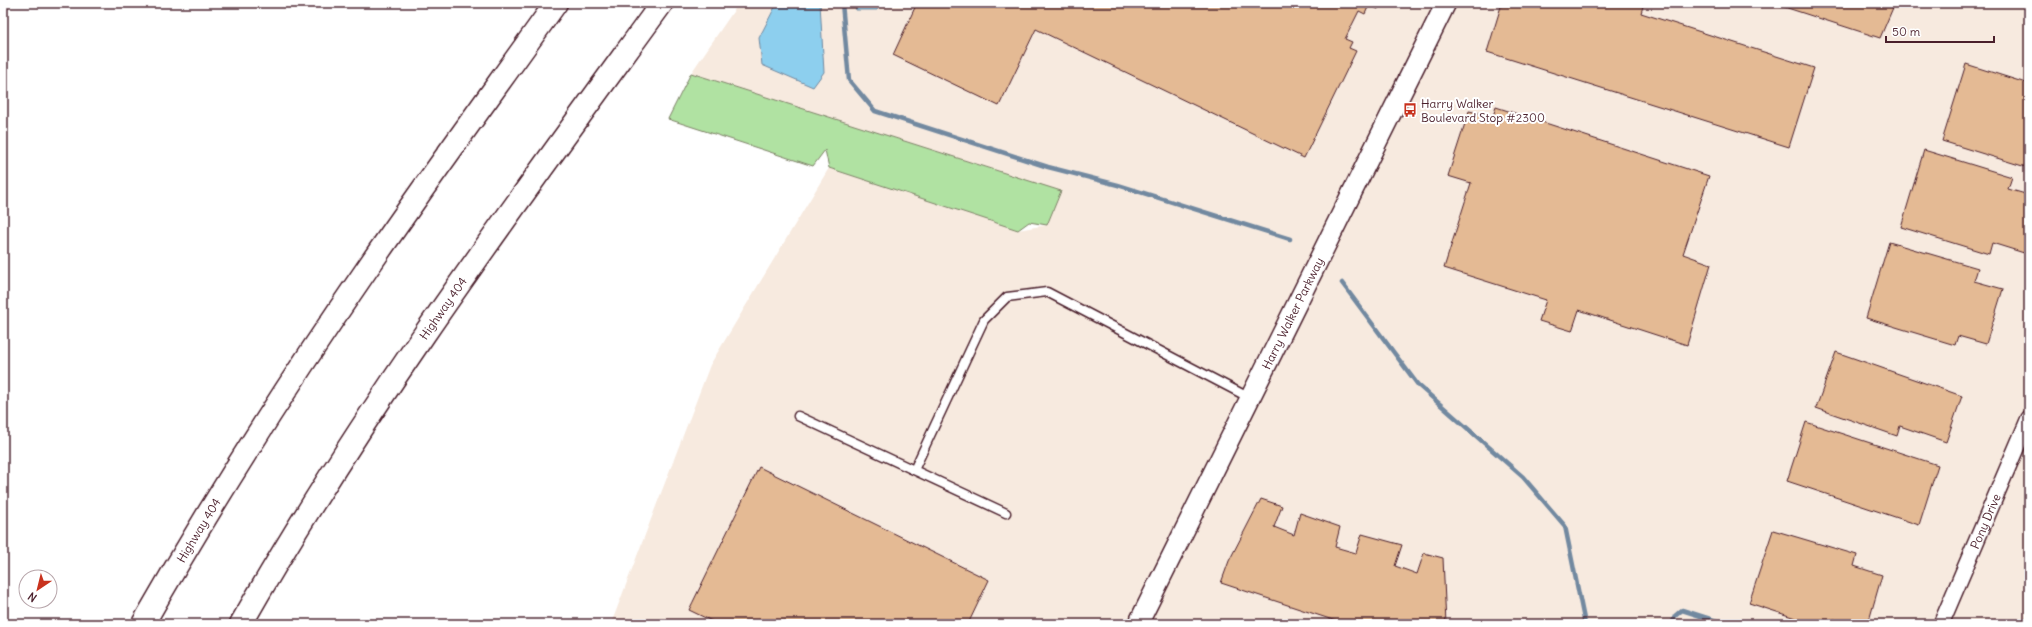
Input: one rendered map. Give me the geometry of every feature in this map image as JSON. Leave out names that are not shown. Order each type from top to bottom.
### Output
[{"type":"highway","name":"Highway 404","points":[[143,624],[234,470],[303,363],[370,264],[556,3]]},
{"type":"highway","name":"Highway 404","points":[[241,624],[344,453],[454,290],[662,3]]},
{"type":"street","name":"Harry Walker Parkway","points":[[1138,624],[1446,3]]},
{"type":"street","name":"Pony Drive","points":[[1941,624],[2029,418]]},
{"type":"lane","points":[[914,470],[984,320],[1007,297],[1047,292],[1250,398]]},
{"type":"lane","points":[[798,416],[1006,514]]},
{"type":"shaded area","points":[[739,3],[2029,3],[2029,624],[611,624],[710,365],[829,168],[1018,230],[1047,225],[1061,191],[691,73]]},
{"type":"green space","points":[[691,73],[1061,191],[1047,225],[1029,222],[1018,230],[829,168],[825,150],[813,166],[668,119]]},
{"type":"water","points":[[777,3],[820,3],[824,72],[813,87],[762,65],[759,38]]},
{"type":"water","points":[[854,3],[881,3],[877,10],[856,10]]},
{"type":"building","points":[[917,3],[1380,3],[1378,9],[1369,5],[1365,14],[1359,11],[1345,39],[1352,42],[1349,48],[1356,51],[1304,158],[1036,29],[999,106],[893,55]]},
{"type":"building","points":[[1502,3],[1644,3],[1641,13],[1814,68],[1789,147],[1487,52]]},
{"type":"building","points":[[1772,3],[1895,3],[1880,38]]},
{"type":"building","points":[[1966,64],[2029,84],[2029,168],[1942,141]]},
{"type":"building","points":[[1496,107],[1709,176],[1683,254],[1711,264],[1687,345],[1579,310],[1572,331],[1539,321],[1546,300],[1444,268],[1471,183],[1448,176],[1469,111],[1493,116]]},
{"type":"building","points":[[1924,150],[2012,177],[2008,189],[2029,195],[2029,236],[2024,253],[1992,243],[1989,254],[1901,227]]},
{"type":"building","points":[[1889,242],[1978,268],[1974,281],[2003,289],[1986,344],[1958,336],[1955,345],[1866,318]]},
{"type":"building","points":[[1836,352],[1962,396],[1946,442],[1900,426],[1897,436],[1816,408]]},
{"type":"building","points":[[1806,422],[1938,465],[1919,525],[1787,481]]},
{"type":"building","points":[[759,467],[989,580],[968,624],[718,624],[689,610]]},
{"type":"building","points":[[1261,499],[1282,506],[1274,527],[1294,535],[1300,513],[1340,527],[1335,547],[1356,553],[1362,534],[1402,545],[1395,566],[1417,574],[1424,553],[1443,558],[1446,624],[1345,624],[1221,583],[1229,561]]},
{"type":"building","points":[[1773,530],[1857,555],[1854,566],[1882,575],[1868,624],[1849,624],[1834,619],[1833,624],[1814,624],[1749,603]]},
{"type":"waterway","points":[[842,3],[849,80],[875,111],[1048,167],[1118,185],[1290,239]]},
{"type":"waterway","points":[[1342,283],[1418,385],[1523,477],[1565,526],[1585,624]]},
{"type":"waterway","points":[[1672,624],[1675,616],[1682,610],[1726,624]]},
{"type":"place","name":"Harry Walker Boulevard Stop #2300","points":[[1410,110]]}]
